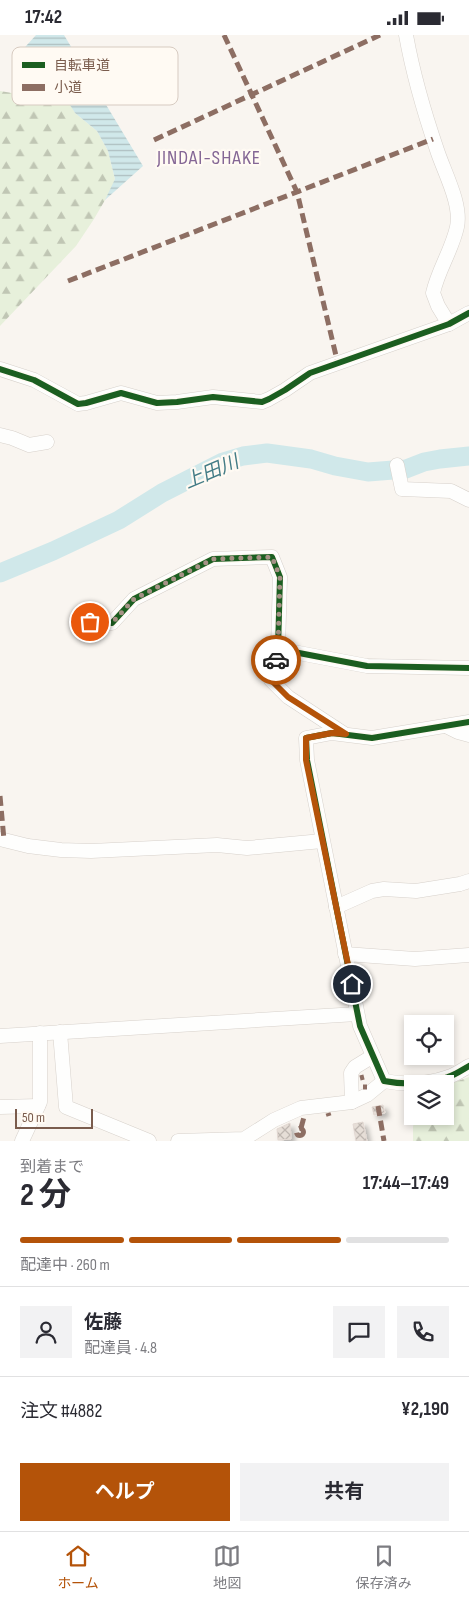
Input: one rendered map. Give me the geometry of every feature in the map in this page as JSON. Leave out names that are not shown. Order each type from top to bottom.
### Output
[{"type":"street","points":[[406,35],[421,97],[437,152],[450,184],[457,213],[457,227],[433,293],[434,299],[449,324]]},
{"type":"street","points":[[0,369],[34,380],[78,404],[121,393],[157,403],[214,397],[262,402],[277,395],[310,373],[449,324],[469,313]]},
{"type":"street","points":[[0,435],[29,445],[48,442]]},
{"type":"street","points":[[397,465],[402,489],[451,491],[469,500]]},
{"type":"street","points":[[90,622],[112,623],[134,599],[213,559],[272,557],[280,577],[278,649],[271,680],[288,697],[346,734]]},
{"type":"street","points":[[278,649],[367,666],[469,668]]},
{"type":"street","points":[[384,1081],[359,1020],[306,760],[306,738],[332,733],[372,738],[469,722]]},
{"type":"street","points":[[446,726],[469,735]]},
{"type":"street","points":[[0,839],[28,846],[91,851],[217,845],[247,848],[322,841]]},
{"type":"street","points":[[336,907],[372,891],[384,889],[416,891],[469,881]]},
{"type":"street","points":[[346,953],[415,959],[469,955]]},
{"type":"street","points":[[0,1036],[359,1020]]},
{"type":"street","points":[[60,1032],[66,1107],[149,1141]]},
{"type":"street","points":[[22,1141],[40,1102],[40,1033]]},
{"type":"street","points":[[352,1102],[351,1073],[355,1067],[373,1056]]},
{"type":"street","points":[[178,1141],[244,1140],[274,1120],[301,1108],[352,1102],[367,1095],[384,1081],[401,1084],[431,1081],[450,1077],[469,1066]]},
{"type":"street","points":[[0,1107],[38,1106]]},
{"type":"green space","points":[[0,91],[12,93],[12,105],[71,105],[75,113],[97,131],[108,151],[115,179],[112,188],[94,219],[76,246],[0,326]]},
{"type":"green space","points":[[469,1077],[469,1141],[413,1141],[414,1125],[454,1125],[455,1082]]},
{"type":"water","points":[[36,35],[64,35],[71,47],[25,47]]},
{"type":"water","points":[[70,105],[106,105],[143,166],[105,200],[115,179],[108,151],[97,131],[75,113]]},
{"type":"building","points":[[383,1105],[385,1113],[374,1115],[372,1107]]},
{"type":"building","points":[[363,1122],[367,1141],[356,1141],[353,1124]]},
{"type":"building","points":[[290,1123],[291,1139],[278,1140],[277,1129]]},
{"type":"waterway","name":"上田川","points":[[0,573],[119,520],[162,493],[223,462],[243,456],[267,453],[311,459],[368,472],[406,469],[424,462],[469,456]]},
{"type":"marked path","points":[[224,35],[297,192],[338,364]]},
{"type":"marked path","points":[[154,140],[380,35]]},
{"type":"marked path","points":[[68,281],[433,139]]},
{"type":"marked path","points":[[0,796],[4,840]]},
{"type":"marked path","points":[[360,1078],[364,1077]]},
{"type":"marked path","points":[[378,1106],[384,1141]]},
{"type":"marked path","points":[[301,1128],[304,1117]]},
{"type":"marked path","points":[[300,1128],[304,1132],[300,1136],[296,1132],[300,1128]]},
{"type":"cycle path","points":[[0,369],[34,380],[78,404],[121,393],[157,403],[213,397],[262,402],[285,390],[310,373],[449,324],[469,313]]},
{"type":"cycle path","points":[[89,622],[112,623],[134,599],[213,559],[272,557],[280,577],[278,649],[367,666],[469,668]]},
{"type":"cycle path","points":[[469,722],[372,738],[332,733],[306,738],[307,760],[360,1026],[384,1081],[400,1083],[433,1081],[451,1076],[469,1066]]},
{"type":"way so far","points":[[90,622],[112,623],[134,599],[213,559],[272,557],[280,577],[276,660]]},
{"type":"district","name":"JINDAI-SHAKE","points":[[209,157]]},
{"type":"route","points":[[276,660],[271,680],[288,697],[346,734],[332,733],[306,738],[306,760],[352,984]]}]
